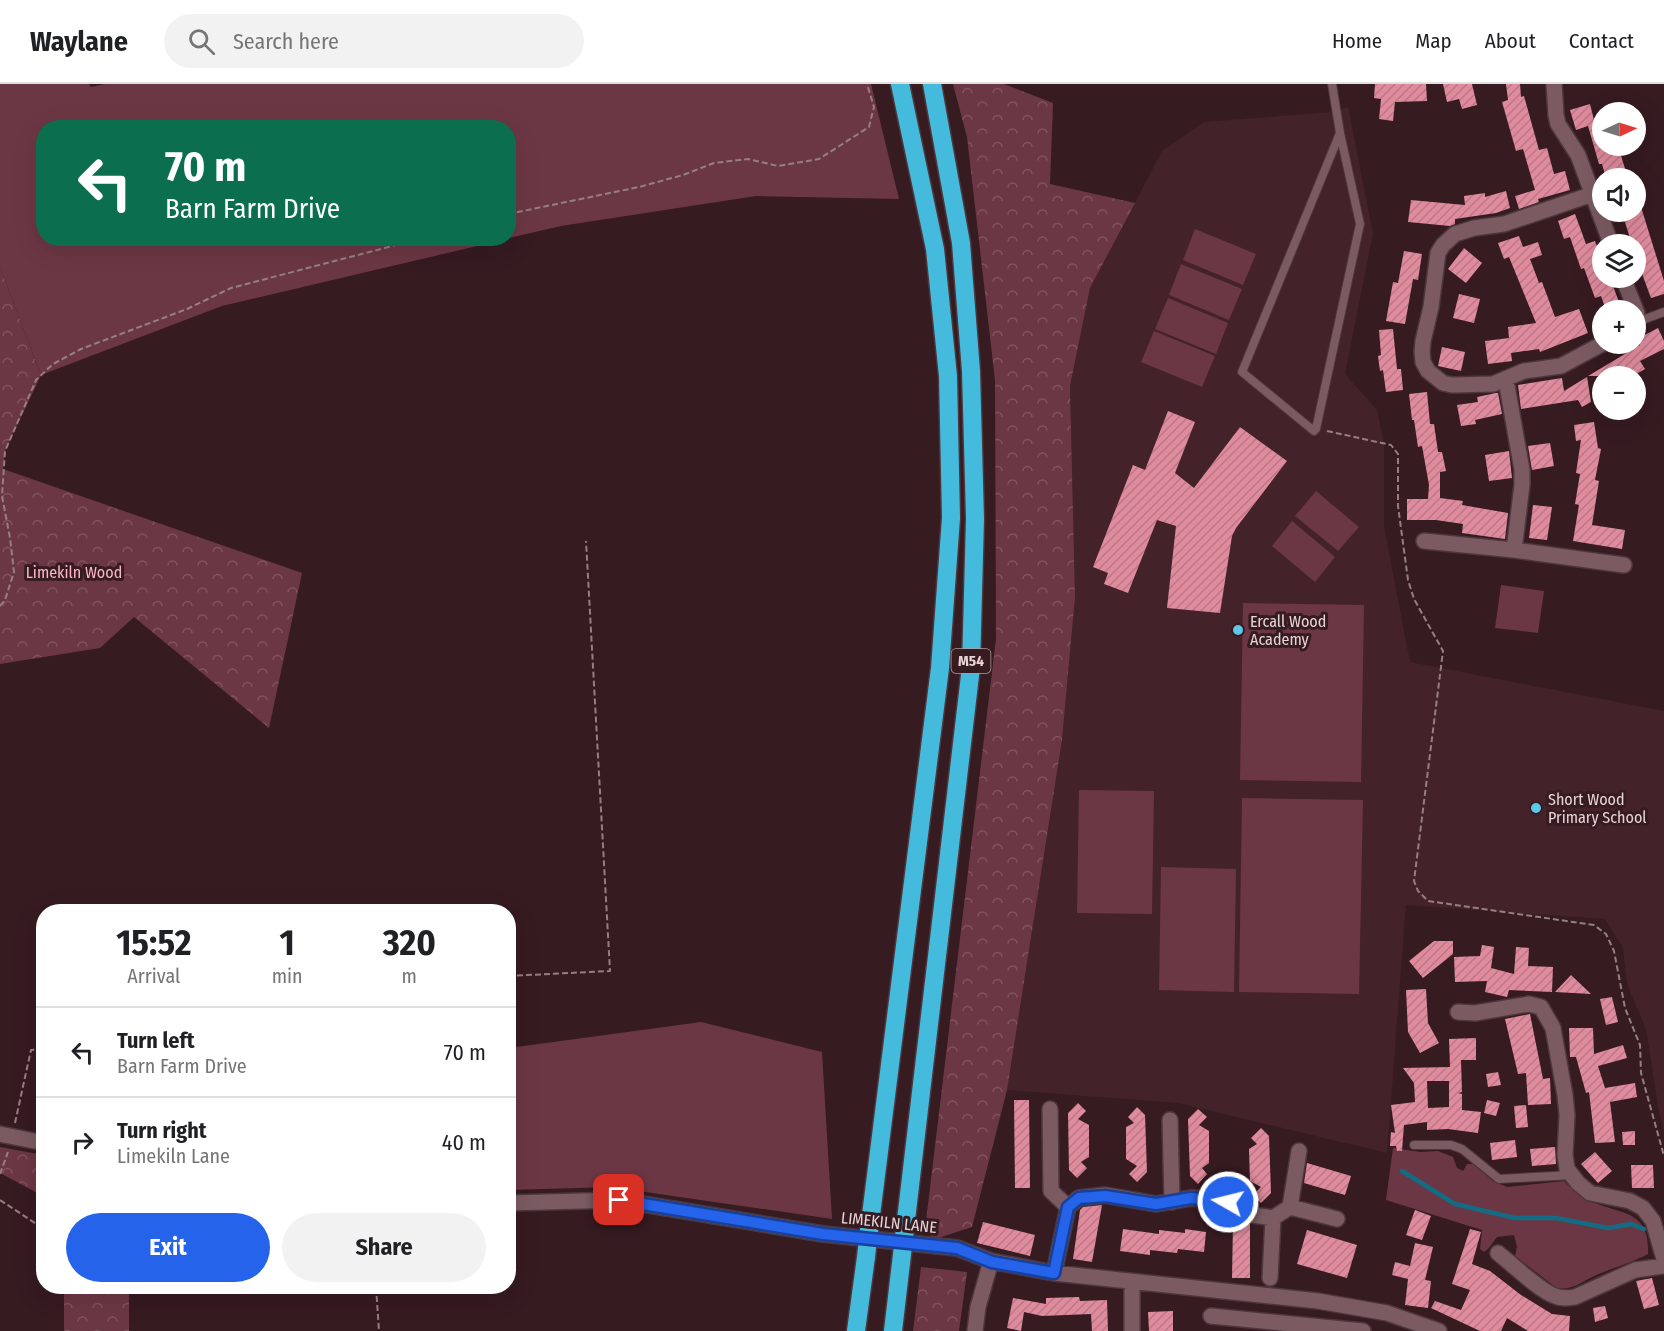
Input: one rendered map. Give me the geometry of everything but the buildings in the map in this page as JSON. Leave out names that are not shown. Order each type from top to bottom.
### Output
[{"type":"highway","name":"M54","points":[[856,1331],[940,668],[951,518],[948,376],[935,249],[900,84]]},
{"type":"highway","name":"M54","points":[[893,1331],[971,667],[975,519],[972,371],[961,243],[932,84]]},
{"type":"street","points":[[1554,84],[1558,124],[1578,155],[1592,191]]},
{"type":"street","points":[[1592,194],[1504,224],[1460,231],[1443,245],[1438,253],[1431,307],[1423,341],[1424,362],[1428,370],[1443,383],[1452,385],[1493,384],[1524,370],[1561,366],[1592,349]]},
{"type":"street","points":[[1506,380],[1522,470],[1514,550]]},
{"type":"street","points":[[1424,541],[1624,565]]},
{"type":"street","points":[[1458,1012],[1475,1013],[1529,1004],[1541,1007],[1547,1014],[1553,1028],[1565,1095],[1567,1169],[1590,1193],[1630,1202],[1643,1208],[1653,1221],[1664,1259]]},
{"type":"street","points":[[1050,1109],[1051,1191],[1068,1207]]},
{"type":"street","points":[[1170,1120],[1172,1202]]},
{"type":"street","points":[[6,1136],[36,1142]]},
{"type":"street","points":[[1290,1207],[1299,1151]]},
{"type":"street","points":[[1054,1273],[1068,1207],[1079,1198],[1105,1196],[1156,1204],[1191,1198],[1208,1199],[1228,1202],[1246,1214],[1272,1218],[1290,1207],[1337,1219]]},
{"type":"street","name":"LIMEKILN LANE","points":[[516,1203],[619,1200],[823,1234],[957,1248],[992,1262],[1054,1273],[1318,1301],[1387,1313],[1439,1331]]},
{"type":"street","points":[[1270,1278],[1272,1218]]},
{"type":"street","points":[[1498,1253],[1545,1291],[1565,1298],[1575,1297],[1635,1270],[1664,1266]]},
{"type":"street","points":[[975,1331],[978,1307],[992,1262]]},
{"type":"street","points":[[1132,1282],[1132,1331]]},
{"type":"street","points":[[1211,1316],[1363,1331]]},
{"type":"lane","points":[[1332,84],[1360,224],[1314,431],[1242,372],[1341,133]]},
{"type":"lane","points":[[1646,318],[1664,312]]},
{"type":"lane","points":[[1414,1145],[1451,1145],[1462,1149],[1499,1179],[1572,1175]]},
{"type":"path","points":[[516,212],[639,187],[683,175],[714,163],[748,159],[778,166],[819,159],[869,127],[874,107],[867,84]]},
{"type":"path","points":[[0,606],[5,600],[14,572],[2,496],[5,451],[36,380],[52,364],[81,349],[187,309],[231,288],[392,246]]},
{"type":"path","points":[[1316,429],[1391,445],[1398,454],[1398,506],[1408,580],[1414,599],[1443,651],[1414,881],[1418,891],[1428,902],[1594,925],[1606,934],[1614,951],[1625,1008],[1640,1045],[1641,1073],[1664,1156]]},
{"type":"path","points":[[0,447],[5,451]]},
{"type":"path","points":[[516,976],[610,971],[586,541]]},
{"type":"path","points":[[0,1174],[6,1136],[31,1050],[36,1050]]},
{"type":"path","points":[[0,1200],[36,1224]]},
{"type":"path","points":[[376,1294],[379,1331]]},
{"type":"shaded area","name":"Ercall Wood Academy","points":[[1348,107],[1373,233],[1345,374],[1377,410],[1384,444],[1384,526],[1410,662],[1664,711],[1664,1132],[1646,1029],[1627,984],[1623,948],[1605,919],[1406,905],[1387,1153],[1178,1103],[1007,1090],[1062,740],[1075,597],[1070,386],[1090,288],[1162,151],[1204,122],[1331,112]]},
{"type":"green space","points":[[0,84],[89,84],[91,87],[105,84],[871,84],[899,199],[756,196],[561,226],[516,236],[516,120],[36,120],[36,246],[477,246],[222,306],[41,375],[0,267]]},
{"type":"green space","points":[[953,84],[1004,84],[1053,103],[1050,184],[1135,203],[1090,288],[1070,386],[1075,597],[1062,740],[1007,1090],[972,1227],[932,1240],[926,1221],[996,639],[995,380],[967,137]]},
{"type":"green space","points":[[1195,229],[1256,254],[1243,285],[1183,260]]},
{"type":"green space","points":[[1181,264],[1242,289],[1229,320],[1169,295]]},
{"type":"green space","name":"Limekiln Wood","points":[[0,267],[41,375],[5,451],[3,469],[302,573],[269,728],[134,617],[100,648],[0,664]]},
{"type":"green space","points":[[1168,298],[1228,323],[1216,354],[1155,329]]},
{"type":"green space","points":[[1154,331],[1215,356],[1202,387],[1141,362]]},
{"type":"green space","points":[[1316,491],[1359,527],[1338,551],[1295,516]]},
{"type":"green space","points":[[1292,521],[1335,557],[1315,582],[1272,546]]},
{"type":"green space","points":[[1501,585],[1544,591],[1538,633],[1495,628]]},
{"type":"green space","points":[[1243,603],[1364,605],[1361,782],[1240,780]]},
{"type":"green space","points":[[1079,790],[1154,791],[1152,914],[1077,913]]},
{"type":"green space","points":[[1242,798],[1363,800],[1359,994],[1239,992]]},
{"type":"green space","points":[[1161,867],[1236,869],[1234,992],[1159,990]]},
{"type":"green space","points":[[701,1022],[822,1052],[832,1219],[611,1187],[516,1190],[516,1047]]},
{"type":"green space","points":[[0,1147],[36,1154],[36,1192],[0,1173]]},
{"type":"green space","points":[[1393,1148],[1420,1152],[1438,1151],[1453,1157],[1457,1168],[1463,1171],[1467,1164],[1473,1164],[1493,1181],[1507,1187],[1564,1181],[1586,1199],[1623,1212],[1639,1221],[1647,1239],[1648,1254],[1573,1287],[1558,1289],[1515,1256],[1517,1247],[1514,1235],[1497,1237],[1484,1252],[1480,1249],[1482,1230],[1386,1200]]},
{"type":"green space","points":[[921,1267],[967,1272],[959,1331],[913,1331]]},
{"type":"green space","points":[[64,1294],[129,1294],[129,1331],[64,1331]]},
{"type":"waterway","points":[[1402,1171],[1455,1204],[1515,1218],[1556,1218],[1608,1228],[1631,1224],[1644,1229]]},
{"type":"place","name":"Ercall Wood Academy","points":[[1238,630]]},
{"type":"place","name":"Short Wood Primary School","points":[[1536,808]]},
{"type":"route","points":[[619,1200],[823,1234],[957,1248],[992,1262],[1054,1273],[1068,1207],[1079,1198],[1121,1197],[1156,1204],[1191,1198],[1228,1202]]}]
